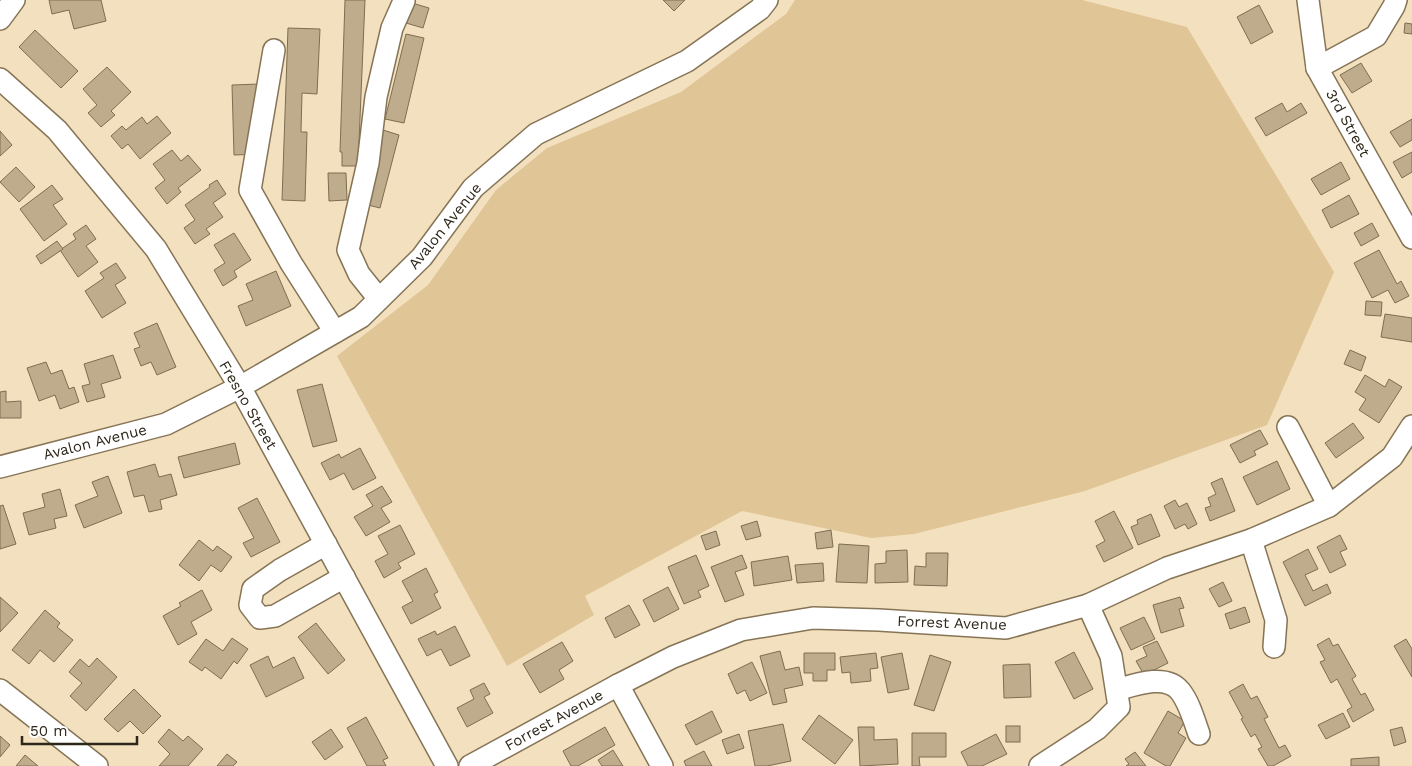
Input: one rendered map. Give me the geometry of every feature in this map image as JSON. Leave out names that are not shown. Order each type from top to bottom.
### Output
[{"type":"street","points":[[0,19],[14,0]]},
{"type":"street","name":"Avalon Avenue","points":[[0,467],[166,424],[240,387],[361,317],[422,257],[474,188],[536,134],[687,61],[760,9],[767,0]]},
{"type":"street","name":"3rd Street","points":[[1308,0],[1318,68],[1412,238]]},
{"type":"street","points":[[1318,68],[1376,36],[1396,0]]},
{"type":"street","points":[[379,299],[359,274],[348,250],[368,163],[376,97],[392,28],[404,1]]},
{"type":"street","points":[[274,50],[250,190],[291,264],[335,332]]},
{"type":"street","name":"Fresno Street","points":[[0,80],[57,130],[156,249],[240,387],[447,766]]},
{"type":"street","name":"Forrest Avenue","points":[[470,766],[618,685],[674,657],[741,630],[813,618],[1006,628],[1088,605],[1167,568],[1251,540],[1330,506],[1392,457],[1412,426]]},
{"type":"street","points":[[1288,427],[1330,506]]},
{"type":"street","points":[[1251,540],[1276,620],[1274,647]]},
{"type":"street","points":[[326,544],[280,570],[254,589],[250,605],[260,618],[275,616],[344,577]]},
{"type":"street","points":[[1040,766],[1097,730],[1119,707],[1111,656],[1088,605]]},
{"type":"street","points":[[1117,690],[1140,683],[1159,682],[1171,684],[1179,690],[1199,734]]},
{"type":"street","points":[[618,685],[662,766]]},
{"type":"street","points":[[0,690],[97,766]]},
{"type":"shaded area","points":[[795,0],[1082,0],[1187,27],[1334,272],[1267,425],[1085,491],[914,534],[871,538],[742,511],[585,596],[594,615],[507,666],[337,356],[428,285],[496,190],[547,148],[681,92],[786,14]]},
{"type":"building","points":[[49,0],[101,0],[106,21],[74,29],[69,10],[52,14]]},
{"type":"building","points":[[345,0],[365,0],[358,166],[342,166],[342,152],[340,152]]},
{"type":"building","points":[[663,0],[685,0],[674,11]]},
{"type":"building","points":[[412,3],[429,8],[423,28],[406,23]]},
{"type":"building","points":[[1259,5],[1273,32],[1251,44],[1237,17]]},
{"type":"building","points":[[1405,23],[1412,24],[1412,34],[1404,33]]},
{"type":"building","points":[[288,28],[320,29],[317,94],[302,93],[301,132],[307,132],[305,201],[282,200]]},
{"type":"building","points":[[35,30],[78,71],[61,88],[19,47]]},
{"type":"building","points":[[406,34],[424,38],[404,123],[385,119]]},
{"type":"building","points":[[1361,63],[1372,81],[1352,93],[1340,75]]},
{"type":"building","points":[[107,67],[131,92],[111,111],[115,115],[101,127],[88,113],[97,105],[83,89]]},
{"type":"building","points":[[260,84],[262,154],[234,155],[232,85]]},
{"type":"building","points":[[1282,103],[1287,112],[1301,103],[1307,113],[1266,136],[1255,118]]},
{"type":"building","points":[[157,116],[171,133],[140,159],[128,144],[122,149],[111,136],[122,126],[126,130],[142,117],[147,124]]},
{"type":"building","points":[[1412,119],[1412,140],[1400,147],[1390,132]]},
{"type":"building","points":[[383,130],[399,135],[380,208],[364,204]]},
{"type":"building","points":[[0,131],[12,145],[0,156]]},
{"type":"building","points":[[172,150],[181,161],[188,155],[201,170],[178,188],[181,192],[167,204],[155,188],[165,180],[153,164]]},
{"type":"building","points":[[1412,152],[1412,172],[1402,178],[1393,162]]},
{"type":"building","points":[[1341,162],[1350,179],[1321,195],[1311,179]]},
{"type":"building","points":[[16,167],[35,187],[19,202],[0,182]]},
{"type":"building","points":[[328,173],[346,173],[347,200],[329,201]]},
{"type":"building","points":[[217,180],[226,194],[213,203],[223,217],[206,229],[210,234],[195,244],[184,228],[195,220],[185,205]]},
{"type":"building","points":[[52,185],[63,199],[53,205],[67,224],[44,241],[20,209]]},
{"type":"building","points":[[1349,195],[1359,214],[1331,228],[1322,210]]},
{"type":"building","points":[[1372,223],[1379,236],[1361,246],[1354,233]]},
{"type":"building","points":[[86,225],[96,239],[86,246],[98,262],[78,277],[60,250],[76,239],[73,234]]},
{"type":"building","points":[[234,233],[251,260],[234,271],[237,277],[223,286],[214,270],[225,263],[214,245]]},
{"type":"building","points":[[57,241],[63,249],[41,264],[36,256]]},
{"type":"building","points":[[1379,250],[1397,284],[1401,281],[1409,296],[1395,303],[1388,290],[1372,298],[1354,263]]},
{"type":"building","points":[[116,263],[126,278],[115,285],[126,303],[102,318],[85,291],[104,278],[100,273]]},
{"type":"building","points":[[276,271],[291,306],[246,326],[238,306],[253,300],[246,284]]},
{"type":"building","points":[[1366,301],[1382,302],[1381,316],[1365,315]]},
{"type":"building","points":[[1385,314],[1412,318],[1412,342],[1381,337]]},
{"type":"building","points":[[157,323],[176,367],[157,375],[151,362],[141,366],[134,349],[140,347],[134,333]]},
{"type":"building","points":[[1350,350],[1366,357],[1361,371],[1344,364]]},
{"type":"building","points":[[113,355],[121,378],[101,384],[105,397],[87,402],[82,386],[90,384],[84,364]]},
{"type":"building","points":[[46,362],[51,374],[62,370],[69,389],[74,387],[79,402],[60,409],[55,395],[39,401],[27,368]]},
{"type":"building","points":[[1365,375],[1385,387],[1389,379],[1402,387],[1379,423],[1359,410],[1366,399],[1355,392]]},
{"type":"building","points":[[322,384],[337,441],[313,447],[297,390]]},
{"type":"building","points":[[6,391],[6,402],[21,401],[21,418],[0,418],[0,392]]},
{"type":"building","points":[[1353,423],[1364,438],[1336,458],[1325,443]]},
{"type":"building","points":[[1260,430],[1268,444],[1254,451],[1256,455],[1240,463],[1230,445]]},
{"type":"building","points":[[235,443],[240,464],[184,478],[178,457]]},
{"type":"building","points":[[360,448],[376,478],[353,490],[344,473],[330,480],[321,463],[339,454],[341,458]]},
{"type":"building","points":[[1277,461],[1290,489],[1257,505],[1243,477]]},
{"type":"building","points":[[155,464],[159,477],[171,474],[177,495],[160,500],[162,509],[149,512],[144,495],[134,497],[127,472]]},
{"type":"building","points":[[108,476],[122,513],[84,528],[75,505],[98,496],[92,482]]},
{"type":"building","points":[[1222,478],[1235,511],[1210,521],[1205,508],[1211,506],[1208,498],[1216,494],[1211,483]]},
{"type":"building","points":[[382,486],[392,502],[381,508],[390,522],[366,536],[354,517],[373,506],[366,495]]},
{"type":"building","points":[[60,489],[67,516],[54,519],[56,528],[29,535],[23,513],[45,507],[42,494]]},
{"type":"building","points":[[257,498],[280,542],[251,557],[243,543],[254,538],[238,508]]},
{"type":"building","points":[[1175,500],[1179,507],[1187,503],[1197,524],[1188,529],[1185,524],[1175,529],[1164,506]]},
{"type":"building","points":[[3,505],[16,544],[0,549],[0,506]]},
{"type":"building","points":[[1114,511],[1133,548],[1104,562],[1096,546],[1105,541],[1095,521]]},
{"type":"building","points":[[1151,514],[1160,536],[1138,545],[1131,527],[1138,524],[1137,520]]},
{"type":"building","points":[[757,521],[761,536],[746,540],[741,526]]},
{"type":"building","points":[[400,525],[415,554],[398,563],[401,568],[384,578],[375,561],[388,554],[378,536]]},
{"type":"building","points":[[831,530],[833,547],[817,549],[815,533]]},
{"type":"building","points":[[716,531],[720,545],[706,550],[701,536]]},
{"type":"building","points":[[1340,535],[1347,549],[1340,552],[1346,565],[1330,573],[1317,547]]},
{"type":"building","points":[[199,540],[213,551],[217,546],[232,557],[221,572],[211,565],[199,581],[179,565]]},
{"type":"building","points":[[839,544],[869,546],[867,583],[836,582]]},
{"type":"building","points":[[1308,549],[1318,569],[1305,575],[1313,591],[1327,584],[1331,593],[1305,606],[1283,562]]},
{"type":"building","points":[[907,550],[908,582],[875,583],[875,564],[886,563],[886,551]]},
{"type":"building","points":[[926,553],[948,553],[947,586],[914,585],[915,566],[926,567]]},
{"type":"building","points":[[696,555],[709,586],[698,591],[701,597],[684,604],[668,567]]},
{"type":"building","points":[[742,555],[747,568],[735,572],[744,595],[725,602],[711,567]]},
{"type":"building","points":[[788,556],[792,580],[754,586],[751,562]]},
{"type":"building","points":[[823,563],[824,581],[797,583],[795,565]]},
{"type":"building","points":[[426,568],[438,592],[434,594],[441,608],[411,624],[402,607],[413,601],[402,581]]},
{"type":"building","points":[[1223,582],[1232,601],[1219,607],[1209,589]]},
{"type":"building","points":[[668,587],[679,609],[654,622],[643,600]]},
{"type":"building","points":[[202,590],[212,610],[191,622],[197,634],[178,645],[163,616],[181,606],[179,603]]},
{"type":"building","points":[[0,597],[18,613],[0,632]]},
{"type":"building","points":[[1180,597],[1184,608],[1179,609],[1184,626],[1161,633],[1153,605]]},
{"type":"building","points":[[629,605],[640,625],[615,638],[605,618]]},
{"type":"building","points":[[1245,607],[1250,622],[1230,629],[1225,614]]},
{"type":"building","points":[[45,610],[60,623],[57,627],[73,640],[54,662],[40,650],[29,664],[12,650]]},
{"type":"building","points":[[1144,617],[1155,639],[1131,650],[1120,628]]},
{"type":"building","points":[[316,623],[345,660],[328,674],[298,637]]},
{"type":"building","points":[[455,626],[470,656],[450,666],[441,649],[427,656],[418,639],[435,631],[437,635]]},
{"type":"building","points":[[232,638],[248,649],[237,664],[234,661],[221,679],[205,667],[202,671],[189,662],[206,639],[223,651]]},
{"type":"building","points":[[1329,638],[1333,646],[1338,644],[1356,676],[1352,679],[1361,695],[1365,693],[1374,710],[1353,722],[1347,710],[1352,707],[1337,679],[1331,683],[1320,662],[1325,660],[1317,645]]},
{"type":"building","points":[[1406,639],[1412,649],[1412,677],[1394,646]]},
{"type":"building","points":[[1157,641],[1168,663],[1144,675],[1136,661],[1147,656],[1143,647]]},
{"type":"building","points":[[562,642],[573,661],[559,670],[564,679],[540,693],[523,664]]},
{"type":"building","points":[[780,651],[785,670],[799,667],[803,685],[784,689],[787,702],[773,705],[760,656]]},
{"type":"building","points":[[1074,652],[1093,689],[1074,699],[1055,662]]},
{"type":"building","points":[[804,653],[835,653],[835,670],[827,670],[827,681],[813,681],[813,673],[804,673]]},
{"type":"building","points":[[876,653],[878,668],[870,669],[871,681],[851,683],[850,672],[842,673],[840,657]]},
{"type":"building","points":[[902,653],[909,689],[888,693],[881,657]]},
{"type":"building","points":[[930,655],[951,662],[934,711],[914,705]]},
{"type":"building","points":[[268,656],[273,668],[294,657],[304,678],[266,697],[250,665]]},
{"type":"building","points":[[97,658],[117,677],[86,711],[70,696],[82,683],[69,672],[80,659],[89,667]]},
{"type":"building","points":[[752,662],[767,693],[750,701],[745,690],[737,694],[728,674]]},
{"type":"building","points":[[1030,664],[1031,697],[1004,698],[1003,665]]},
{"type":"building","points":[[484,683],[490,694],[484,697],[493,713],[467,727],[457,708],[474,699],[470,690]]},
{"type":"building","points":[[1243,684],[1251,699],[1257,696],[1268,717],[1264,719],[1279,748],[1285,745],[1291,756],[1273,766],[1268,766],[1258,749],[1262,747],[1255,734],[1251,737],[1229,692]]},
{"type":"building","points":[[134,689],[161,716],[143,734],[130,721],[118,732],[104,719]]},
{"type":"building","points":[[712,711],[722,732],[696,745],[685,725]]},
{"type":"building","points":[[1168,711],[1185,721],[1178,733],[1186,738],[1170,766],[1166,766],[1144,753]]},
{"type":"building","points":[[1343,713],[1350,727],[1326,739],[1318,725]]},
{"type":"building","points":[[819,715],[853,740],[835,764],[802,739]]},
{"type":"building","points":[[366,717],[388,758],[383,760],[386,766],[367,766],[347,728]]},
{"type":"building","points":[[783,724],[791,761],[767,766],[755,766],[748,731]]},
{"type":"building","points":[[1006,726],[1020,726],[1020,742],[1006,742]]},
{"type":"building","points":[[605,727],[615,745],[578,766],[571,766],[563,751]]},
{"type":"building","points":[[858,727],[874,727],[874,740],[897,739],[898,764],[860,766]]},
{"type":"building","points":[[1402,727],[1406,742],[1394,746],[1390,730]]},
{"type":"building","points":[[169,729],[183,741],[188,736],[203,749],[188,766],[159,766],[170,754],[158,742]]},
{"type":"building","points":[[331,729],[343,747],[325,760],[312,742]]},
{"type":"building","points":[[912,733],[946,733],[946,757],[919,757],[920,766],[912,766]]},
{"type":"building","points":[[739,734],[744,748],[727,754],[722,740]]},
{"type":"building","points":[[996,734],[1007,754],[982,766],[968,766],[961,752]]},
{"type":"building","points":[[0,736],[10,745],[0,757]]},
{"type":"building","points":[[613,750],[623,766],[602,766],[598,760]]},
{"type":"building","points":[[704,751],[712,766],[686,766],[684,761]]},
{"type":"building","points":[[1135,752],[1146,766],[1126,766],[1129,764],[1125,759]]},
{"type":"building","points":[[227,754],[237,762],[233,766],[217,766]]},
{"type":"building","points":[[25,755],[38,766],[16,766]]},
{"type":"building","points":[[1379,757],[1379,766],[1351,766],[1351,759]]}]
